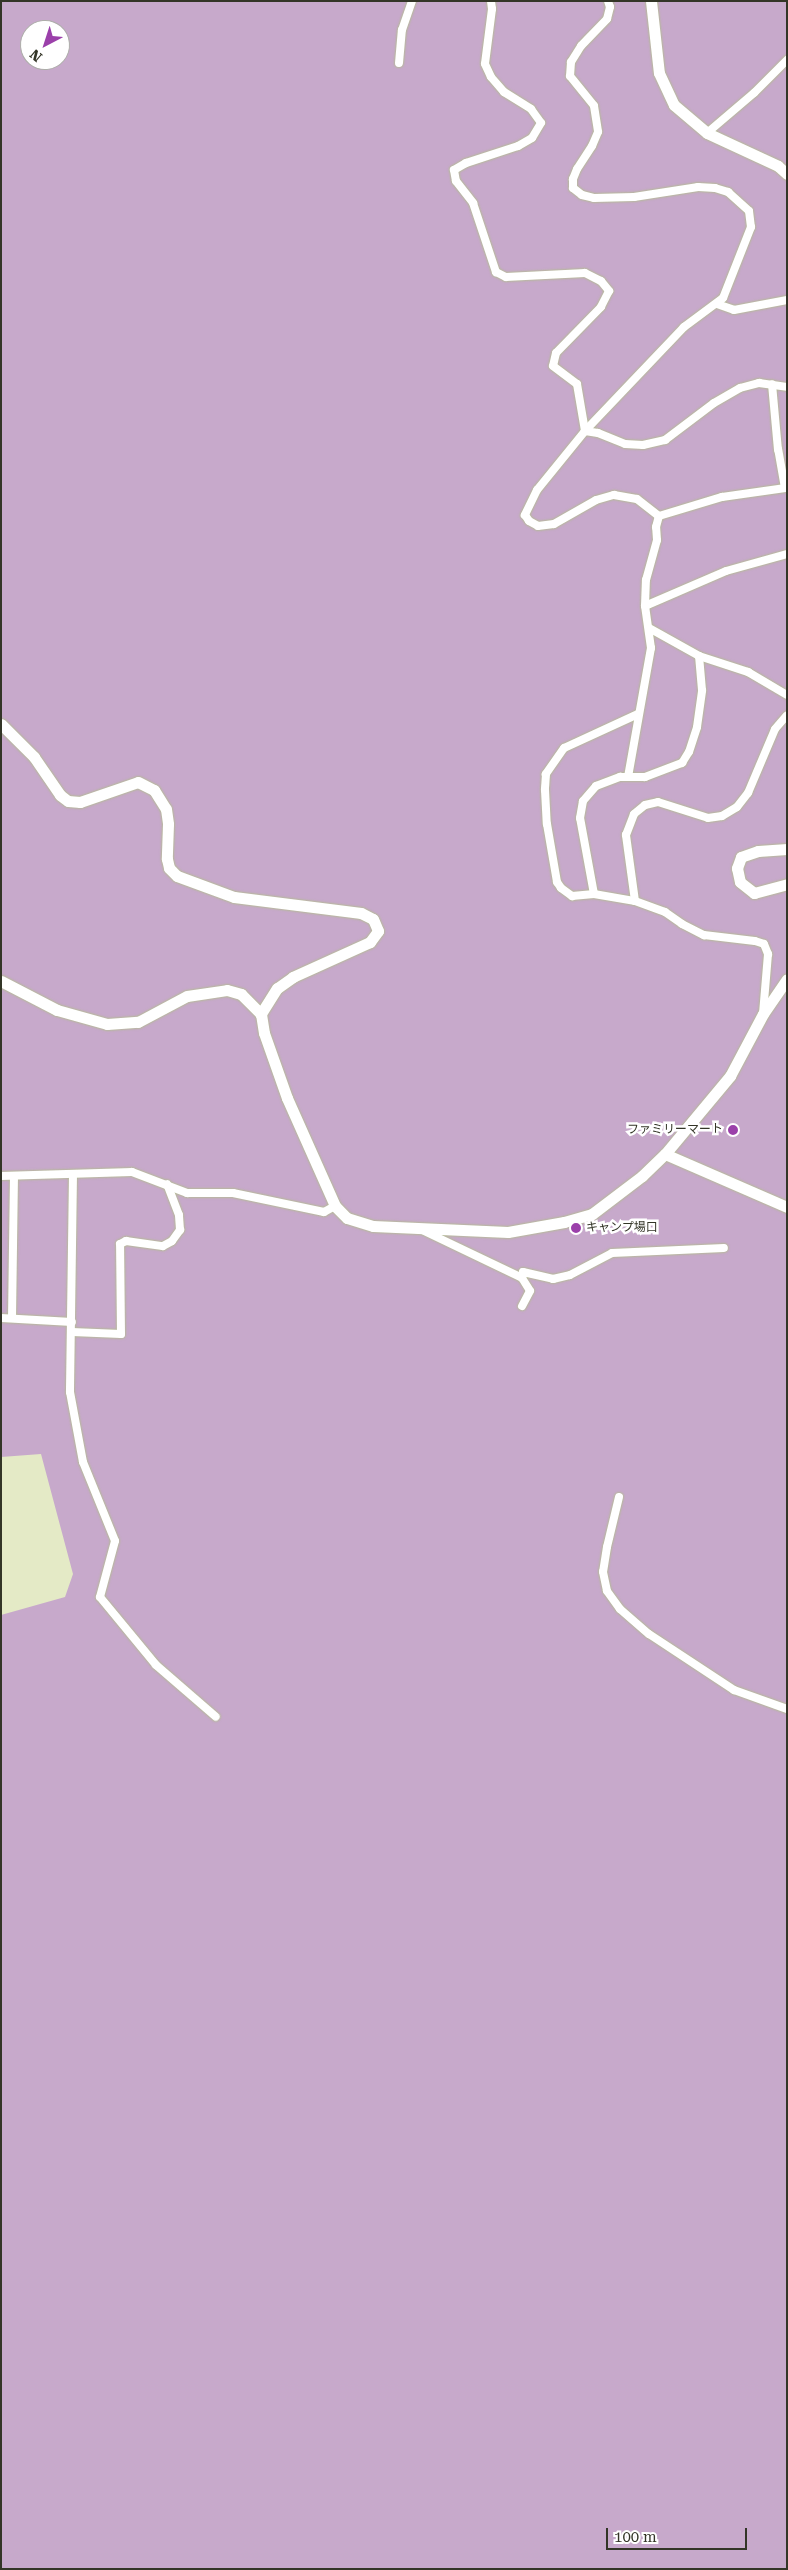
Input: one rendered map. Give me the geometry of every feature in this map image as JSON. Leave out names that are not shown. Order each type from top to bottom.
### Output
[{"type":"street","points":[[399,63],[402,30],[412,1]]},
{"type":"street","points":[[490,1],[492,8],[485,64],[490,77],[504,92],[531,109],[541,123],[532,138],[518,146],[466,163],[454,170],[456,181],[473,203],[496,272],[506,278],[585,274],[601,280],[609,291],[602,308],[556,353],[552,366],[577,384],[585,431]]},
{"type":"street","points":[[608,1],[610,7],[607,19],[581,46],[572,62],[570,76],[594,106],[598,132],[592,146],[577,169],[573,179],[573,188],[582,195],[594,198],[634,197],[698,187],[728,192],[749,211],[752,227],[722,298],[717,304],[684,327],[585,431],[537,490],[525,515],[529,521],[538,526],[554,524],[596,500],[614,495],[637,499],[659,516]]},
{"type":"street","points":[[651,1],[659,73],[668,95],[685,116],[707,133],[778,166],[787,174]]},
{"type":"street","points":[[707,133],[754,93],[787,60]]},
{"type":"street","points":[[717,304],[734,310],[787,300]]},
{"type":"street","points":[[585,431],[598,433],[625,444],[643,445],[665,440],[714,403],[740,388],[759,383],[787,387]]},
{"type":"street","points":[[659,516],[722,497],[785,488],[778,450],[772,384]]},
{"type":"street","points":[[628,777],[651,648],[645,606],[646,580],[657,540],[656,528],[659,516]]},
{"type":"street","points":[[645,606],[726,571],[787,554]]},
{"type":"street","points":[[649,628],[699,656],[748,672],[787,694]]},
{"type":"street","points":[[594,894],[580,818],[583,801],[596,786],[620,777],[645,777],[665,771],[682,762],[690,752],[697,727],[702,690],[699,656]]},
{"type":"street","points":[[638,714],[564,748],[557,756],[546,776],[547,824],[557,882],[561,888],[572,896],[594,894],[635,901],[665,912],[682,924],[704,935],[756,941],[764,944],[768,954],[763,1014]]},
{"type":"street","points":[[635,901],[626,835],[634,814],[644,805],[658,802],[708,818],[722,816],[730,811],[748,793],[775,729],[787,715]]},
{"type":"street","points":[[1,724],[34,757],[60,795],[68,801],[80,802],[138,782],[154,790],[166,809],[168,824],[167,858],[169,868],[177,876],[234,897],[362,913],[373,919],[378,931],[370,942],[294,977],[277,988],[261,1014]]},
{"type":"street","points":[[787,850],[758,851],[741,858],[737,868],[740,882],[754,892],[787,884]]},
{"type":"street","points":[[1,981],[57,1010],[107,1024],[138,1022],[187,996],[227,990],[241,994],[261,1014],[264,1033],[287,1098],[335,1206],[347,1218],[373,1226],[508,1232],[573,1220],[592,1214],[642,1176],[665,1154],[730,1076],[763,1014],[787,980]]},
{"type":"street","points":[[665,1154],[787,1207]]},
{"type":"street","points":[[1,1176],[132,1172],[187,1193],[233,1193],[324,1212],[335,1206]]},
{"type":"street","points":[[73,1174],[70,1392],[83,1462],[115,1541],[100,1597],[156,1665],[216,1717]]},
{"type":"street","points":[[12,1318],[14,1176]]},
{"type":"street","points":[[72,1332],[121,1334],[120,1244],[126,1241],[163,1246],[172,1241],[180,1230],[179,1215],[167,1184]]},
{"type":"street","points":[[419,1229],[522,1278],[530,1291],[522,1306]]},
{"type":"street","points":[[522,1278],[523,1272],[553,1279],[570,1275],[612,1253],[724,1248]]},
{"type":"street","points":[[1,1318],[72,1322]]},
{"type":"street","points":[[619,1497],[603,1572],[607,1591],[620,1609],[650,1634],[734,1690],[787,1709]]},
{"type":"shaded area","points":[[1,1],[787,1],[787,2569],[1,2569],[1,1615],[65,1597],[73,1574],[41,1454],[1,1457]]},
{"type":"place","name":"ファミリーマート","points":[[733,1130]]},
{"type":"place","name":"キャンプ場口","points":[[576,1228]]}]
